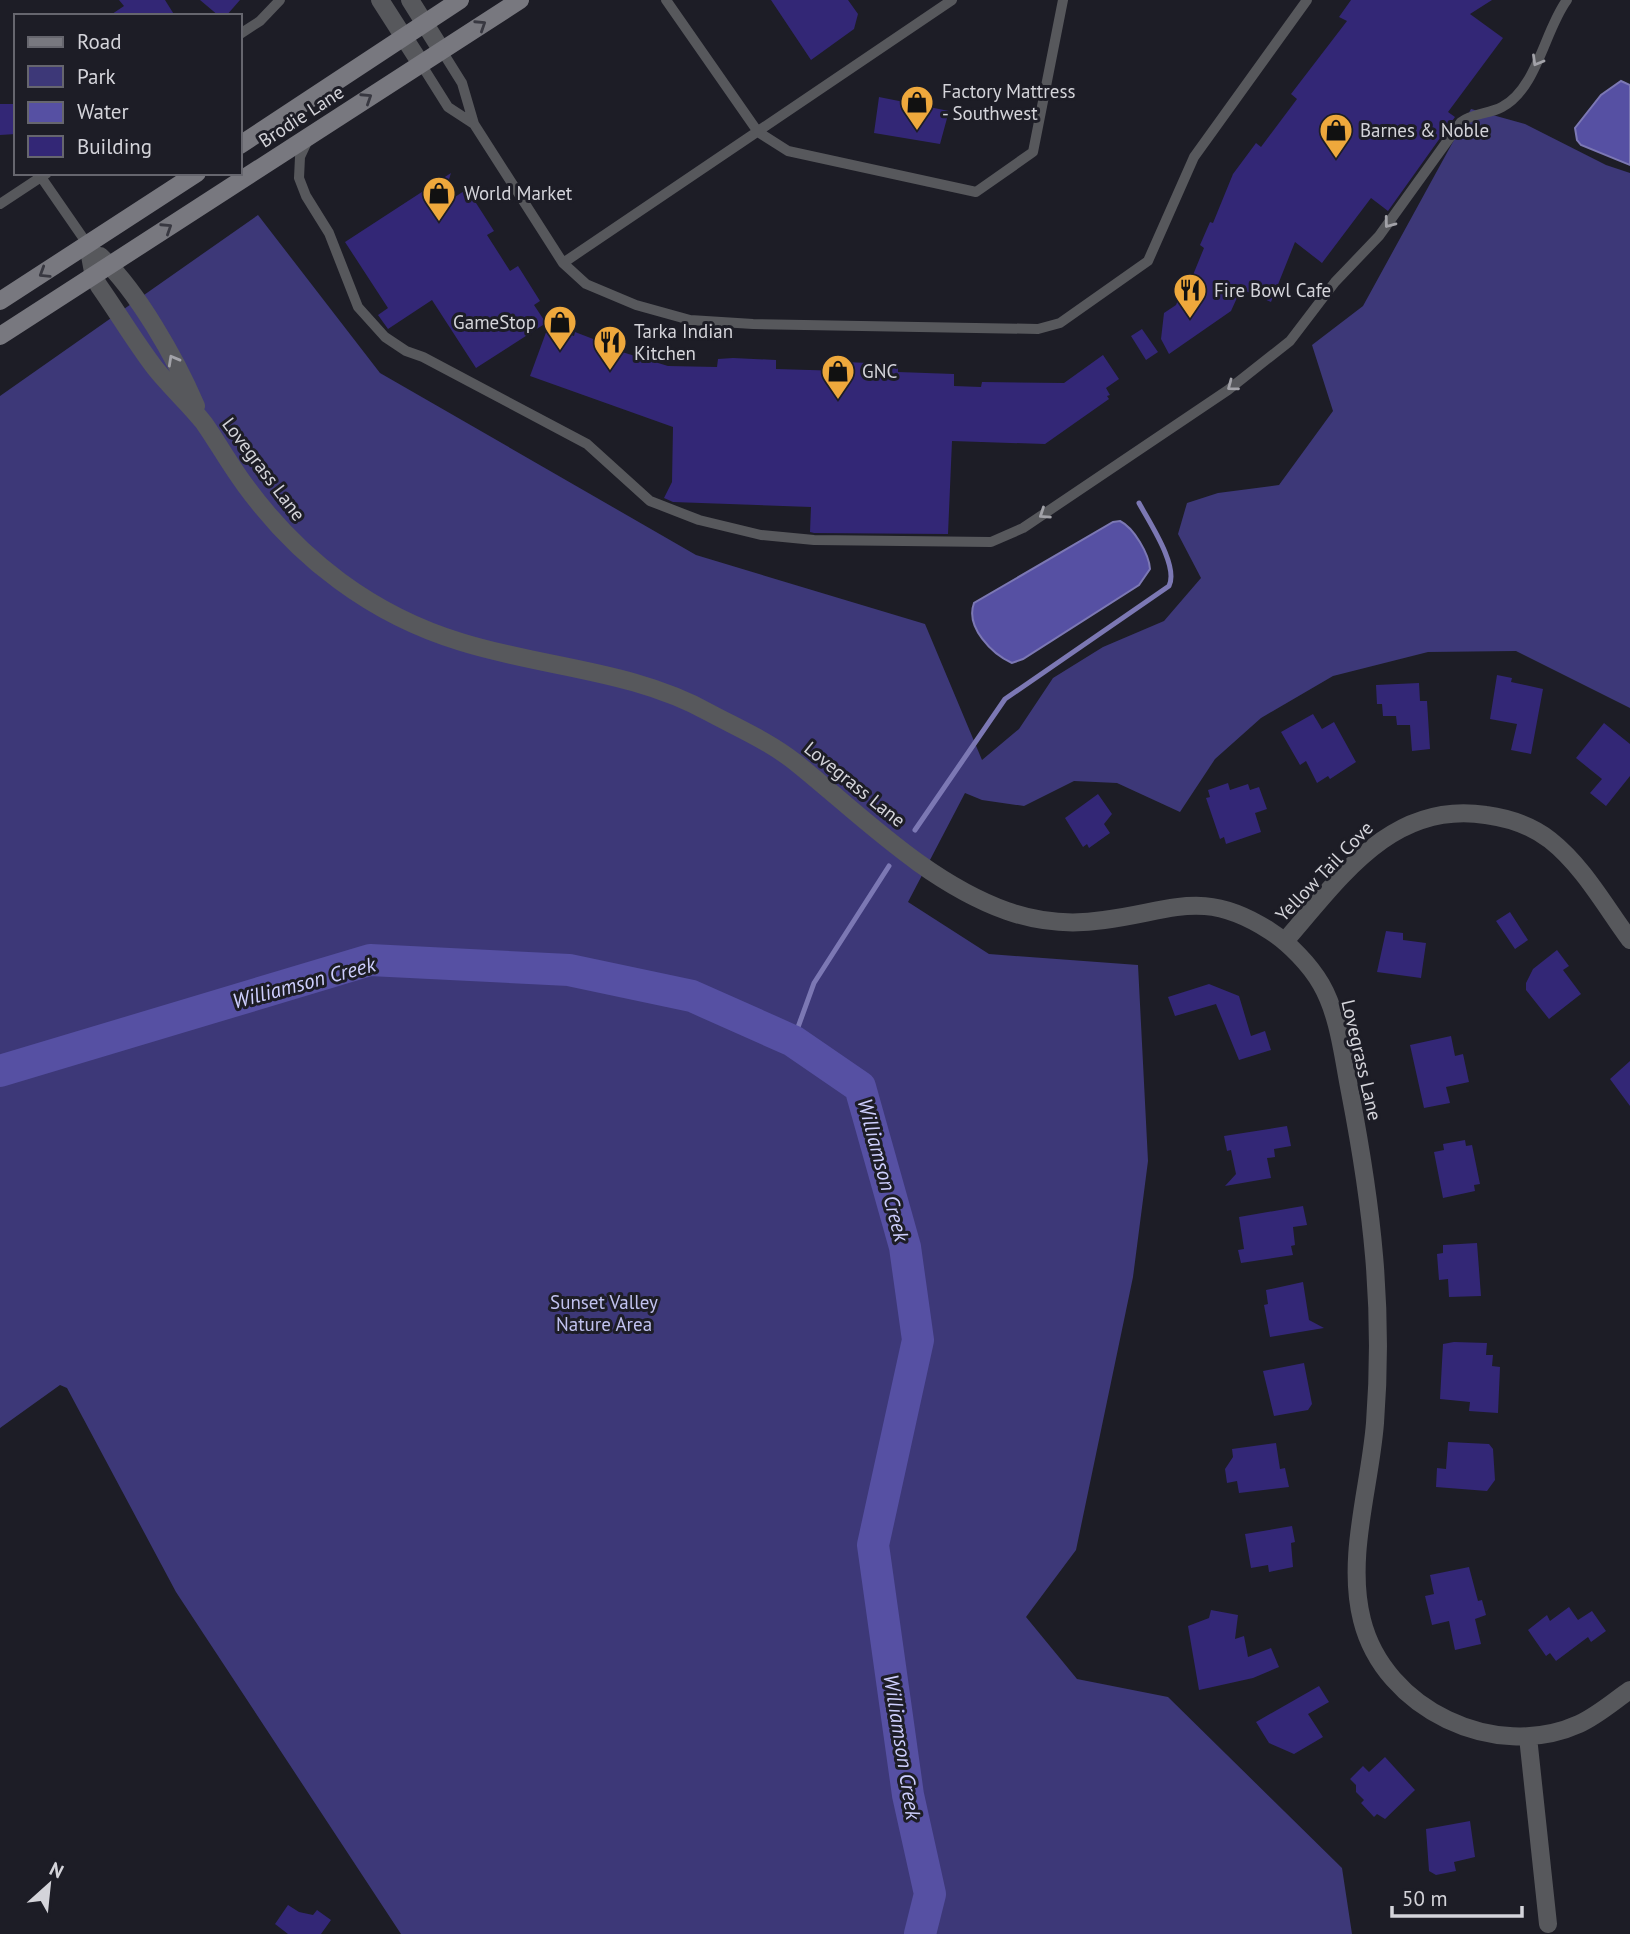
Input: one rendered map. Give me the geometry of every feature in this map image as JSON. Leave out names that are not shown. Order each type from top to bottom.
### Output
[{"type":"main road","name":"Brodie Lane","points":[[242,144],[460,0]]},
{"type":"main road","name":"Brodie Lane","points":[[0,336],[520,0]]},
{"type":"main road","points":[[0,301],[194,175]]},
{"type":"street","points":[[380,0],[421,64]]},
{"type":"street","points":[[410,0],[442,51]]},
{"type":"street","name":"Lovegrass Lane","points":[[88,245],[110,266],[171,355],[202,422]]},
{"type":"street","name":"Lovegrass Lane","points":[[88,245],[93,277],[154,366],[202,422],[246,487],[292,542],[356,594],[393,615],[460,642],[634,681],[680,696],[794,761],[814,780],[916,860],[974,898],[1010,912],[1052,922],[1105,920],[1161,907],[1209,906],[1246,918],[1285,940],[1321,984],[1339,1035],[1373,1222],[1378,1347],[1375,1426],[1356,1583],[1363,1625],[1378,1658],[1396,1685],[1422,1707],[1496,1737],[1528,1737],[1579,1724],[1630,1690]]},
{"type":"street","name":"Yellow Tail Cove","points":[[1285,940],[1354,864],[1393,830],[1419,819],[1474,813],[1512,821],[1549,839],[1572,861],[1630,940]]},
{"type":"street","points":[[1528,1737],[1548,1924]]},
{"type":"lane","points":[[242,33],[260,21],[280,0]]},
{"type":"lane","points":[[666,0],[758,132],[788,151],[976,192],[1033,152],[1063,0]]},
{"type":"lane","points":[[563,263],[951,0]]},
{"type":"lane","points":[[442,51],[462,83],[474,124],[563,263],[586,284],[636,305],[690,320],[753,324],[1050,327],[1060,323],[1148,261],[1194,157],[1307,0]]},
{"type":"lane","points":[[313,133],[300,157],[299,178],[306,196],[329,233],[358,307],[384,337],[406,351],[423,357],[587,444],[650,501],[681,515],[761,535],[814,540],[991,542],[1023,528],[1228,390],[1290,341],[1335,282],[1379,236],[1461,122],[1473,114],[1503,107],[1517,94],[1567,0]]},
{"type":"lane","points":[[421,64],[448,107],[474,124]]},
{"type":"lane","points":[[0,204],[44,175],[88,245]]},
{"type":"green space","name":"Sunset Valley Nature Area","points":[[1471,109],[1525,124],[1606,165],[1630,173],[1630,708],[1516,651],[1428,652],[1333,676],[1261,718],[1215,759],[1180,812],[1117,783],[1074,781],[1024,806],[982,800],[965,793],[908,902],[989,954],[1138,965],[1148,1161],[1133,1277],[1076,1550],[1026,1617],[1077,1679],[1168,1697],[1342,1868],[1352,1934],[401,1934],[176,1592],[67,1388],[60,1385],[0,1428],[0,396],[258,215],[380,373],[696,555],[925,624],[982,760],[1019,729],[1053,678],[1103,647],[1164,621],[1201,578],[1178,534],[1187,503],[1218,493],[1279,485],[1333,411],[1312,345],[1363,306]]},
{"type":"water","points":[[1621,81],[1630,85],[1630,165],[1581,145],[1577,140],[1575,128],[1601,95]]},
{"type":"water","points":[[1120,521],[1135,535],[1149,563],[1150,569],[1139,585],[1023,659],[1012,663],[996,653],[982,639],[973,621],[974,603],[1113,522]]},
{"type":"building","points":[[119,0],[165,0],[174,14],[112,14],[124,6]]},
{"type":"building","points":[[200,0],[240,0],[228,14],[217,14]]},
{"type":"building","points":[[771,0],[848,0],[858,14],[854,29],[811,60]]},
{"type":"building","points":[[1351,0],[1492,0],[1470,14],[1503,38],[1448,112],[1455,117],[1388,211],[1371,198],[1322,263],[1295,242],[1271,302],[1241,289],[1231,311],[1169,354],[1161,339],[1164,313],[1176,305],[1189,273],[1193,275],[1204,248],[1200,245],[1210,222],[1213,223],[1233,174],[1256,143],[1261,147],[1297,99],[1291,94],[1347,21],[1339,17]]},
{"type":"building","points":[[879,97],[949,111],[940,144],[874,133]]},
{"type":"building","points":[[0,104],[14,104],[14,134],[0,135]]},
{"type":"building","points":[[451,173],[440,207],[467,189],[494,231],[487,235],[510,271],[518,266],[540,301],[534,305],[546,323],[476,368],[432,300],[388,329],[378,315],[388,308],[345,242]]},
{"type":"building","points":[[548,327],[574,336],[575,332],[601,342],[599,345],[668,366],[717,367],[718,359],[733,358],[776,360],[776,369],[843,371],[843,362],[898,364],[898,372],[954,374],[954,386],[981,387],[982,382],[1064,383],[1103,355],[1119,379],[1106,388],[1109,399],[1045,444],[952,441],[948,534],[814,533],[810,532],[811,507],[673,502],[664,498],[672,482],[673,427],[530,376]]},
{"type":"building","points":[[1142,329],[1158,352],[1146,360],[1131,336]]},
{"type":"building","points":[[1497,675],[1512,678],[1511,682],[1543,689],[1531,754],[1511,750],[1517,724],[1490,719]]},
{"type":"building","points":[[1419,683],[1420,701],[1427,701],[1430,749],[1412,751],[1410,725],[1397,725],[1396,716],[1383,716],[1382,704],[1377,704],[1376,685]]},
{"type":"building","points":[[1313,714],[1322,729],[1334,722],[1356,762],[1330,779],[1328,776],[1317,783],[1306,761],[1300,765],[1281,732]]},
{"type":"building","points":[[1604,723],[1630,744],[1630,776],[1606,806],[1590,793],[1602,779],[1576,758]]},
{"type":"building","points":[[1228,783],[1230,790],[1248,784],[1250,790],[1259,787],[1267,809],[1255,813],[1261,832],[1226,844],[1224,837],[1220,839],[1206,798],[1210,797],[1208,790]]},
{"type":"building","points":[[1098,794],[1112,814],[1104,824],[1110,833],[1089,848],[1087,844],[1083,847],[1065,818]]},
{"type":"building","points":[[1510,912],[1528,940],[1515,949],[1496,921]]},
{"type":"building","points":[[1386,931],[1403,933],[1403,940],[1426,943],[1421,978],[1377,972]]},
{"type":"building","points":[[1557,950],[1569,966],[1563,970],[1581,994],[1549,1019],[1526,990],[1526,983],[1533,969]]},
{"type":"building","points":[[1209,984],[1239,996],[1251,1036],[1265,1031],[1271,1050],[1239,1060],[1216,1004],[1175,1016],[1168,997]]},
{"type":"building","points":[[1451,1036],[1455,1056],[1463,1054],[1469,1082],[1446,1087],[1450,1103],[1424,1108],[1410,1045]]},
{"type":"building","points":[[1630,1061],[1630,1106],[1610,1079]]},
{"type":"building","points":[[1287,1126],[1291,1146],[1274,1149],[1275,1157],[1267,1158],[1271,1178],[1225,1186],[1236,1174],[1231,1150],[1227,1151],[1224,1136]]},
{"type":"building","points":[[1465,1140],[1466,1146],[1472,1145],[1480,1184],[1474,1185],[1475,1191],[1443,1198],[1434,1152],[1444,1150],[1443,1144]]},
{"type":"building","points":[[1303,1206],[1307,1225],[1293,1227],[1293,1255],[1241,1263],[1238,1250],[1244,1249],[1239,1217]]},
{"type":"building","points":[[1477,1243],[1481,1296],[1449,1297],[1448,1279],[1439,1280],[1437,1254],[1443,1253],[1443,1245]]},
{"type":"building","points":[[1303,1282],[1309,1320],[1324,1328],[1270,1337],[1264,1305],[1268,1304],[1266,1290]]},
{"type":"building","points":[[1487,1343],[1486,1355],[1493,1355],[1492,1366],[1500,1367],[1498,1413],[1469,1411],[1470,1402],[1440,1399],[1443,1344]]},
{"type":"building","points":[[1304,1363],[1312,1404],[1308,1410],[1274,1416],[1263,1371]]},
{"type":"building","points":[[1448,1442],[1489,1444],[1493,1449],[1495,1480],[1487,1491],[1436,1487],[1437,1468],[1446,1469]]},
{"type":"building","points":[[1276,1443],[1280,1469],[1285,1468],[1289,1487],[1239,1493],[1237,1481],[1227,1483],[1225,1469],[1233,1457],[1232,1449]]},
{"type":"building","points":[[1292,1526],[1295,1542],[1291,1543],[1293,1567],[1269,1572],[1268,1565],[1251,1568],[1245,1534]]},
{"type":"building","points":[[1469,1567],[1478,1601],[1482,1600],[1486,1615],[1475,1619],[1481,1644],[1455,1650],[1449,1621],[1432,1625],[1425,1596],[1434,1594],[1430,1575]]},
{"type":"building","points":[[1569,1607],[1578,1620],[1592,1611],[1606,1631],[1591,1642],[1588,1637],[1556,1661],[1550,1653],[1546,1656],[1528,1630],[1547,1615],[1550,1621]]},
{"type":"building","points":[[1211,1610],[1238,1615],[1235,1639],[1244,1636],[1248,1657],[1271,1648],[1279,1667],[1253,1678],[1199,1690],[1188,1626],[1209,1618]]},
{"type":"building","points":[[1319,1686],[1329,1702],[1308,1714],[1323,1737],[1294,1754],[1269,1743],[1256,1722]]},
{"type":"building","points":[[1385,1757],[1415,1790],[1385,1819],[1377,1814],[1374,1817],[1361,1803],[1364,1800],[1356,1792],[1356,1785],[1350,1779],[1363,1766],[1369,1772]]},
{"type":"building","points":[[1470,1821],[1475,1857],[1454,1862],[1456,1871],[1436,1875],[1429,1871],[1426,1829]]},
{"type":"building","points":[[288,1905],[299,1912],[313,1915],[317,1910],[331,1920],[321,1934],[288,1934],[275,1924]]},
{"type":"waterway","points":[[915,830],[1005,699],[1169,586],[1171,577],[1167,556],[1139,503]]},
{"type":"waterway","points":[[793,1041],[814,983],[889,866]]},
{"type":"waterway","name":"Williamson Creek","points":[[0,1071],[370,960],[569,970],[692,996],[793,1041],[860,1087],[905,1247],[918,1340],[873,1545],[908,1795],[930,1894],[920,1934]]},
{"type":"place","name":"Factory Mattress - Southwest","points":[[917,132]]},
{"type":"place","name":"Barnes & Noble","points":[[1336,160]]},
{"type":"place","name":"World Market","points":[[439,223]]},
{"type":"place","name":"Fire Bowl Cafe","points":[[1190,320]]},
{"type":"place","name":"GameStop","points":[[560,352]]},
{"type":"place","name":"Tarka Indian Kitchen","points":[[610,372]]},
{"type":"place","name":"GNC","points":[[838,401]]}]
